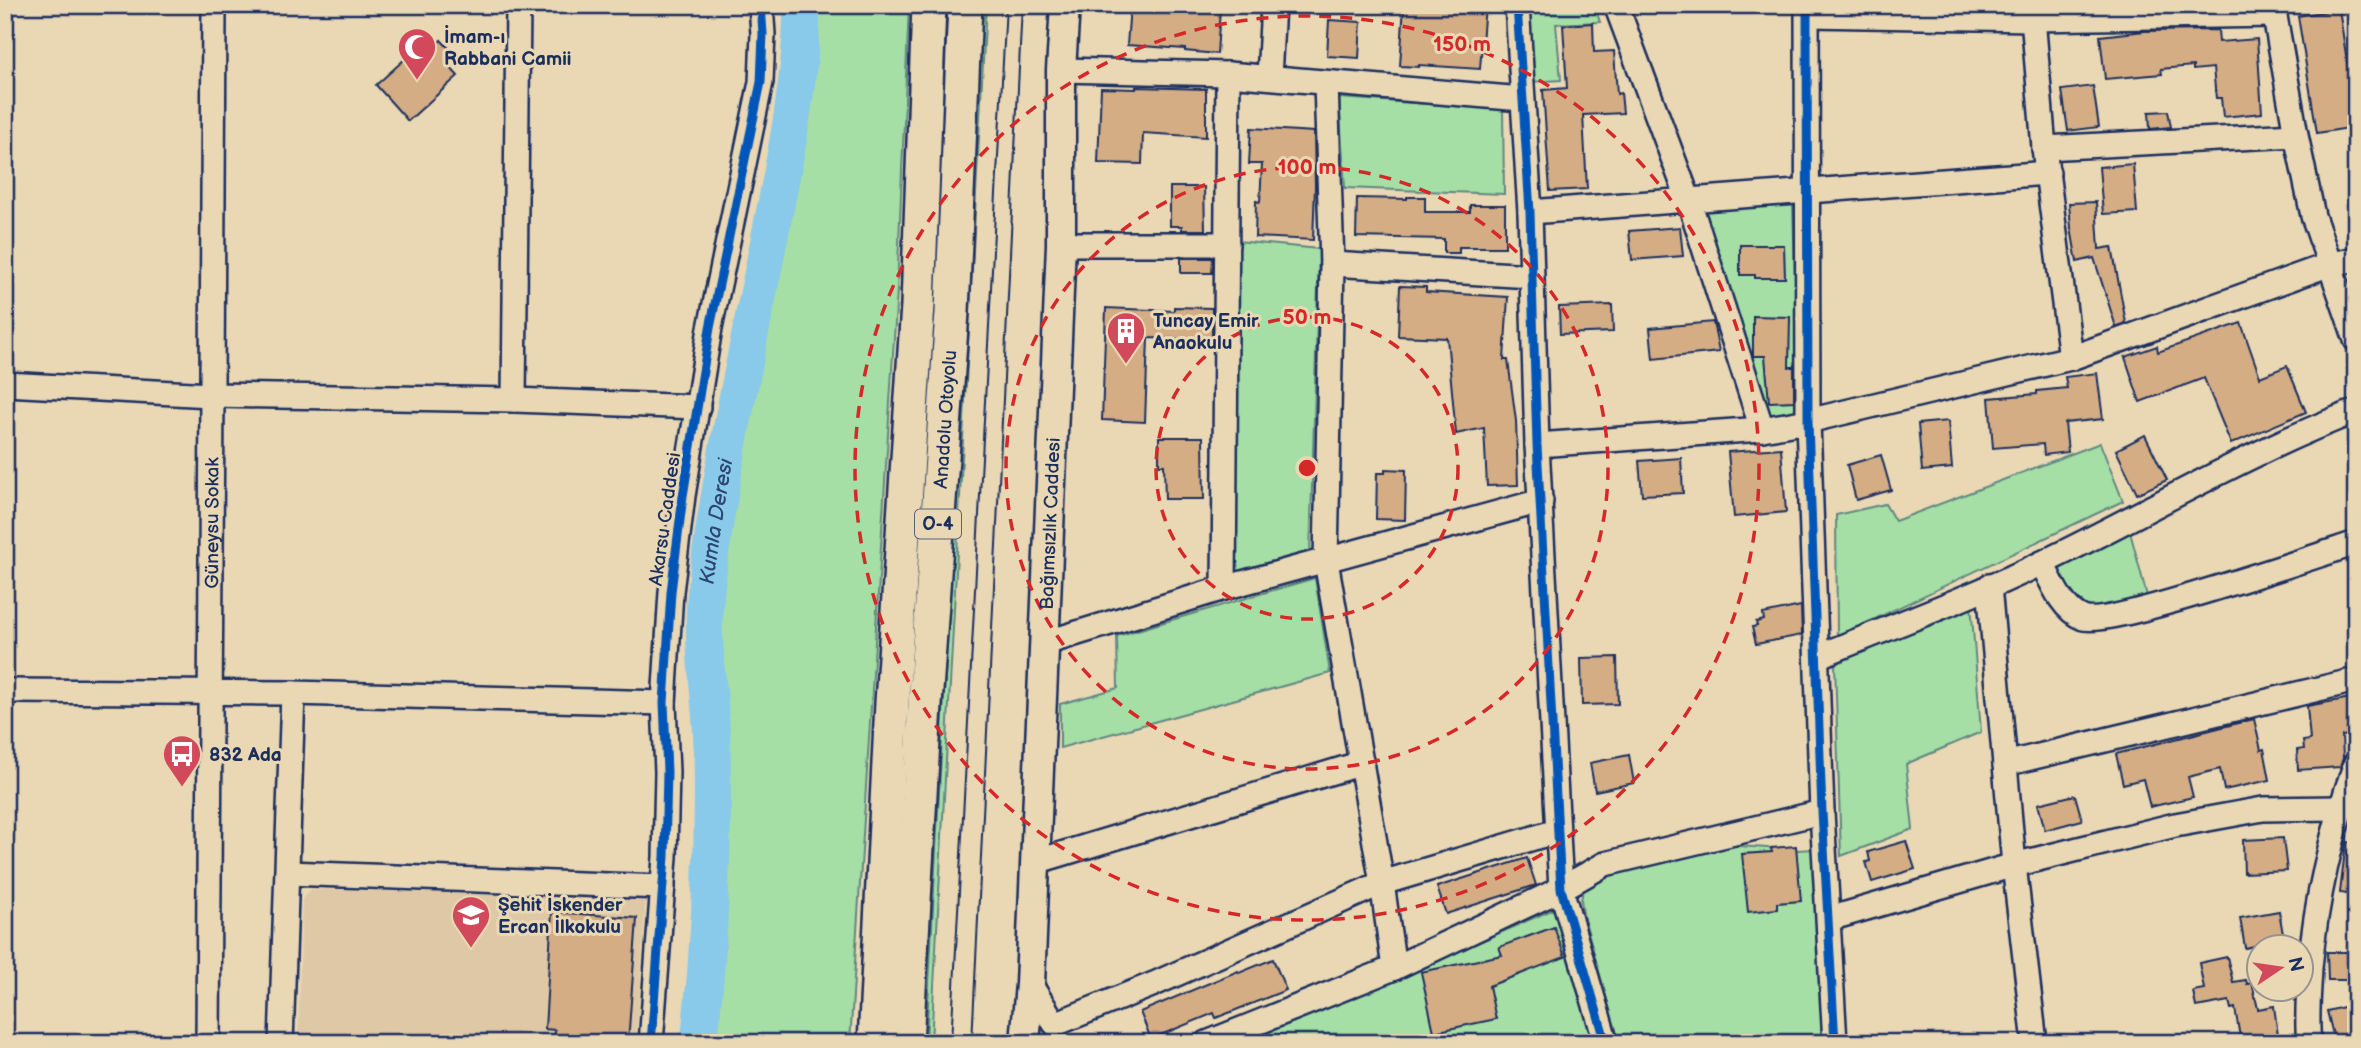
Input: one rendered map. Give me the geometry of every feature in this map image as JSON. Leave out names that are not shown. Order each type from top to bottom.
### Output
[{"type":"highway","name":"Anadolu Otoyolu","points":[[875,1043],[892,703],[918,319],[929,5]]},
{"type":"highway","name":"Anadolu Otoyolu","points":[[906,1043],[952,312],[965,5]]},
{"type":"main road","name":"Bağımsızlık Caddesi","points":[[1025,1043],[1045,643],[1060,244],[1061,70],[1065,5]]},
{"type":"street","name":"Güneysu Sokak","points":[[208,1043],[214,5]]},
{"type":"street","points":[[514,400],[518,5]]},
{"type":"street","name":"Akarsu Caddesi","points":[[651,1043],[663,887],[667,772],[664,703],[671,592],[683,496],[710,328],[761,82],[761,5]]},
{"type":"street","points":[[1269,77],[1273,5]]},
{"type":"street","points":[[1517,5],[1530,212],[1537,445],[1561,889],[1606,1043]]},
{"type":"street","points":[[1616,5],[1689,201],[1762,429]]},
{"type":"street","points":[[1835,1043],[1822,812],[1808,421],[1807,10],[2274,10],[2313,216],[2356,341]]},
{"type":"street","points":[[2033,12],[2044,148],[2071,358]]},
{"type":"street","points":[[1061,70],[1228,74],[1522,99]]},
{"type":"street","points":[[1224,588],[1228,74]]},
{"type":"street","points":[[1326,83],[1332,264],[1326,561],[1362,762],[1394,968]]},
{"type":"street","points":[[2044,148],[2296,135]]},
{"type":"street","points":[[1530,212],[2048,173]]},
{"type":"street","points":[[1060,244],[1227,244]]},
{"type":"street","points":[[1537,445],[1762,429],[1808,421],[2071,358],[2328,265],[2356,259]]},
{"type":"street","points":[[1332,264],[1531,276]]},
{"type":"street","points":[[5,384],[211,395],[514,400],[698,407]]},
{"type":"street","points":[[1817,657],[2042,563],[2315,426],[2356,411]]},
{"type":"street","points":[[1045,643],[1224,588],[1541,500]]},
{"type":"street","points":[[2042,563],[2071,610],[2092,620],[2152,606],[2356,543]]},
{"type":"street","points":[[1989,586],[2014,865],[2035,1043]]},
{"type":"street","points":[[2005,764],[2356,680]]},
{"type":"street","points":[[5,691],[293,693],[664,703]]},
{"type":"street","points":[[281,1043],[293,693]]},
{"type":"street","points":[[1035,862],[1362,762]]},
{"type":"street","points":[[2309,1043],[2307,1018],[2321,880],[2340,808],[2356,763]]},
{"type":"street","points":[[1829,919],[2014,865],[2175,825],[2285,807],[2340,808]]},
{"type":"street","points":[[1207,1043],[1394,968],[1561,889],[1605,864],[1822,812]]},
{"type":"street","points":[[1030,984],[1061,1034],[1154,984],[1382,883],[1557,831]]},
{"type":"street","points":[[287,873],[663,887]]},
{"type":"shaded area","name":"Şehit İskender Ercan İlkokulu","points":[[311,889],[646,899],[636,1043],[298,1043],[302,899]]},
{"type":"green space","points":[[815,5],[909,5],[897,290],[850,1043],[713,1043],[721,858],[721,711],[715,627],[716,579],[811,63]]},
{"type":"green space","points":[[983,5],[986,5],[931,1043],[926,1043],[962,350]]},
{"type":"green space","points":[[1527,5],[1594,5],[1600,22],[1556,24],[1561,80],[1530,82]]},
{"type":"green space","points":[[1339,98],[1503,109],[1504,194],[1345,188]]},
{"type":"green space","points":[[1793,205],[1799,414],[1767,417],[1701,211]]},
{"type":"green space","points":[[1237,241],[1319,249],[1310,555],[1230,576]]},
{"type":"green space","points":[[2100,443],[2123,501],[1837,637],[1836,515],[1885,504],[1895,521]]},
{"type":"green space","points":[[2129,528],[2147,596],[2097,610],[2078,606],[2056,579],[2057,568]]},
{"type":"green space","points":[[1315,578],[1330,673],[1060,748],[1060,704],[1118,688],[1117,636]]},
{"type":"green space","points":[[1971,603],[1981,732],[1906,764],[1913,829],[1841,856],[1835,664]]},
{"type":"green space","points":[[1725,845],[1815,849],[1824,1043],[1619,1043],[1583,914],[1581,900],[1584,885],[1623,871]]},
{"type":"green space","points":[[1554,909],[1597,1043],[1234,1043],[1375,988]]},
{"type":"building","points":[[1404,5],[1485,5],[1480,69],[1400,66]]},
{"type":"building","points":[[1130,6],[1220,9],[1217,54],[1127,45]]},
{"type":"building","points":[[2339,9],[2349,75],[2356,74],[2356,127],[2317,133],[2298,16]]},
{"type":"building","points":[[1329,20],[1361,22],[1359,58],[1327,56]]},
{"type":"building","points":[[1593,23],[1594,52],[1614,51],[1617,94],[1621,93],[1623,113],[1583,115],[1587,189],[1550,191],[1543,90],[1567,88],[1563,25]]},
{"type":"building","points":[[2218,30],[2219,42],[2257,39],[2262,113],[2223,117],[2221,98],[2216,98],[2213,68],[2193,70],[2193,66],[2161,69],[2162,74],[2105,79],[2100,36],[2145,31]]},
{"type":"building","name":"İmam-ı Rabbani Camii","points":[[426,40],[432,48],[441,40],[456,56],[447,64],[458,76],[408,121],[376,85]]},
{"type":"building","points":[[2093,86],[2099,127],[2068,131],[2062,90]]},
{"type":"building","points":[[1101,88],[1206,89],[1206,137],[1143,133],[1142,164],[1098,163]]},
{"type":"building","points":[[2168,111],[2171,127],[2150,129],[2149,112]]},
{"type":"building","points":[[1251,128],[1314,132],[1313,240],[1255,237],[1256,201],[1260,202],[1262,164],[1249,164]]},
{"type":"building","points":[[2133,164],[2137,212],[2103,214],[2099,167]]},
{"type":"building","points":[[1170,187],[1204,187],[1205,230],[1182,230],[1182,226],[1170,226]]},
{"type":"building","points":[[1425,197],[1425,212],[1470,212],[1470,205],[1505,205],[1505,247],[1459,247],[1459,253],[1444,253],[1444,239],[1356,237],[1357,198]]},
{"type":"building","points":[[2096,202],[2099,249],[2112,247],[2126,323],[2116,327],[2094,258],[2077,262],[2071,228],[2069,203]]},
{"type":"building","points":[[1680,227],[1683,256],[1632,260],[1629,231]]},
{"type":"building","points":[[1740,245],[1784,245],[1785,278],[1740,275]]},
{"type":"building","points":[[1181,258],[1213,258],[1212,273],[1181,273]]},
{"type":"building","points":[[1400,286],[1426,287],[1426,292],[1508,297],[1504,360],[1508,360],[1516,421],[1518,485],[1487,486],[1484,428],[1456,434],[1447,338],[1398,336]]},
{"type":"building","points":[[1612,305],[1613,332],[1560,334],[1559,307]]},
{"type":"building","name":"Tuncay Emir Anaokulu","points":[[1174,307],[1212,308],[1212,340],[1148,338],[1145,422],[1102,420],[1106,308],[1174,311]]},
{"type":"building","points":[[1753,316],[1790,317],[1789,367],[1794,367],[1794,401],[1769,402],[1765,356],[1753,356]]},
{"type":"building","points":[[1713,322],[1719,352],[1653,359],[1650,328]]},
{"type":"building","points":[[2241,323],[2260,377],[2287,366],[2306,412],[2231,444],[2204,378],[2140,402],[2125,357],[2157,346],[2158,352]]},
{"type":"building","points":[[2097,373],[2103,419],[2065,423],[2068,452],[2044,455],[2043,444],[1993,448],[1989,398],[2037,394],[2037,391],[2067,388],[2065,377]]},
{"type":"building","points":[[1948,421],[1952,468],[1922,471],[1918,424]]},
{"type":"building","points":[[2145,435],[2167,480],[2137,494],[2116,450]]},
{"type":"building","points":[[1159,437],[1203,437],[1204,499],[1165,499],[1164,465],[1159,465]]},
{"type":"building","points":[[1781,448],[1786,512],[1734,517],[1728,452]]},
{"type":"building","points":[[1881,455],[1891,490],[1856,500],[1847,465]]},
{"type":"building","points":[[1681,458],[1683,493],[1642,495],[1639,461]]},
{"type":"building","points":[[1385,469],[1406,470],[1405,520],[1376,519],[1377,473],[1385,473]]},
{"type":"building","points":[[1801,606],[1802,635],[1756,644],[1752,627],[1757,626],[1756,622],[1764,620],[1763,614]]},
{"type":"building","points":[[1617,657],[1618,704],[1582,705],[1581,658]]},
{"type":"building","points":[[2351,698],[2353,735],[2342,736],[2343,758],[2340,767],[2298,770],[2297,750],[2304,749],[2303,741],[2310,740],[2307,706]]},
{"type":"building","points":[[2254,719],[2270,780],[2224,790],[2220,769],[2188,777],[2193,797],[2150,807],[2143,779],[2123,784],[2116,754]]},
{"type":"building","points":[[1629,755],[1634,783],[1595,791],[1590,763]]},
{"type":"building","points":[[2075,795],[2082,820],[2045,830],[2038,804]]},
{"type":"building","points":[[2283,838],[2287,871],[2244,873],[2243,840]]},
{"type":"building","points":[[1906,841],[1915,869],[1872,882],[1866,862],[1870,861],[1868,852]]},
{"type":"building","points":[[2346,842],[2356,843],[2356,895],[2340,893]]},
{"type":"building","points":[[1796,846],[1801,901],[1777,903],[1777,909],[1748,912],[1742,854],[1772,852],[1771,848]]},
{"type":"building","points":[[1527,858],[1536,885],[1446,914],[1437,887]]},
{"type":"building","points":[[2279,911],[2283,932],[2246,932],[2245,948],[2240,918]]},
{"type":"building","points":[[552,912],[637,918],[628,1043],[554,1043],[555,1030],[545,1029]]},
{"type":"building","points":[[1554,927],[1565,957],[1489,986],[1496,1019],[1434,1032],[1421,972],[1502,955],[1499,947]]},
{"type":"building","points":[[2327,952],[2356,952],[2356,980],[2328,980]]},
{"type":"building","points":[[2227,957],[2233,982],[2246,980],[2246,1002],[2256,1002],[2258,1009],[2274,1006],[2279,1043],[2241,1043],[2235,1008],[2231,1009],[2229,1001],[2196,1007],[2193,991],[2204,989],[2199,963]]},
{"type":"building","points":[[1273,959],[1286,990],[1216,1018],[1214,1013],[1151,1039],[1140,1012]]},
{"type":"building","points":[[2356,1004],[2356,1043],[2335,1043],[2327,1011]]},
{"type":"waterway","name":"Kumla Deresi","points":[[699,1043],[708,932],[712,821],[711,727],[704,609],[726,456],[791,121],[799,63],[802,5]]},
{"type":"tram line","points":[[951,1043],[1006,5]]},
{"type":"tram line","points":[[972,1043],[1022,5]]},
{"type":"cycle path","points":[[651,1043],[665,857],[667,772],[664,703],[671,592],[683,496],[710,328],[761,82],[761,5]]},
{"type":"cycle path","points":[[1517,5],[1530,212],[1537,445],[1561,889],[1606,1043]]},
{"type":"cycle path","points":[[1807,5],[1808,421],[1822,812],[1835,1043]]},
{"type":"place","name":"İmam-ı Rabbani Camii","points":[[417,81]]},
{"type":"place","name":"Tuncay Emir Anaokulu","points":[[1126,365]]},
{"type":"place","name":"832 Ada","points":[[182,788]]},
{"type":"place","name":"Şehit İskender Ercan İlkokulu","points":[[471,949]]}]
